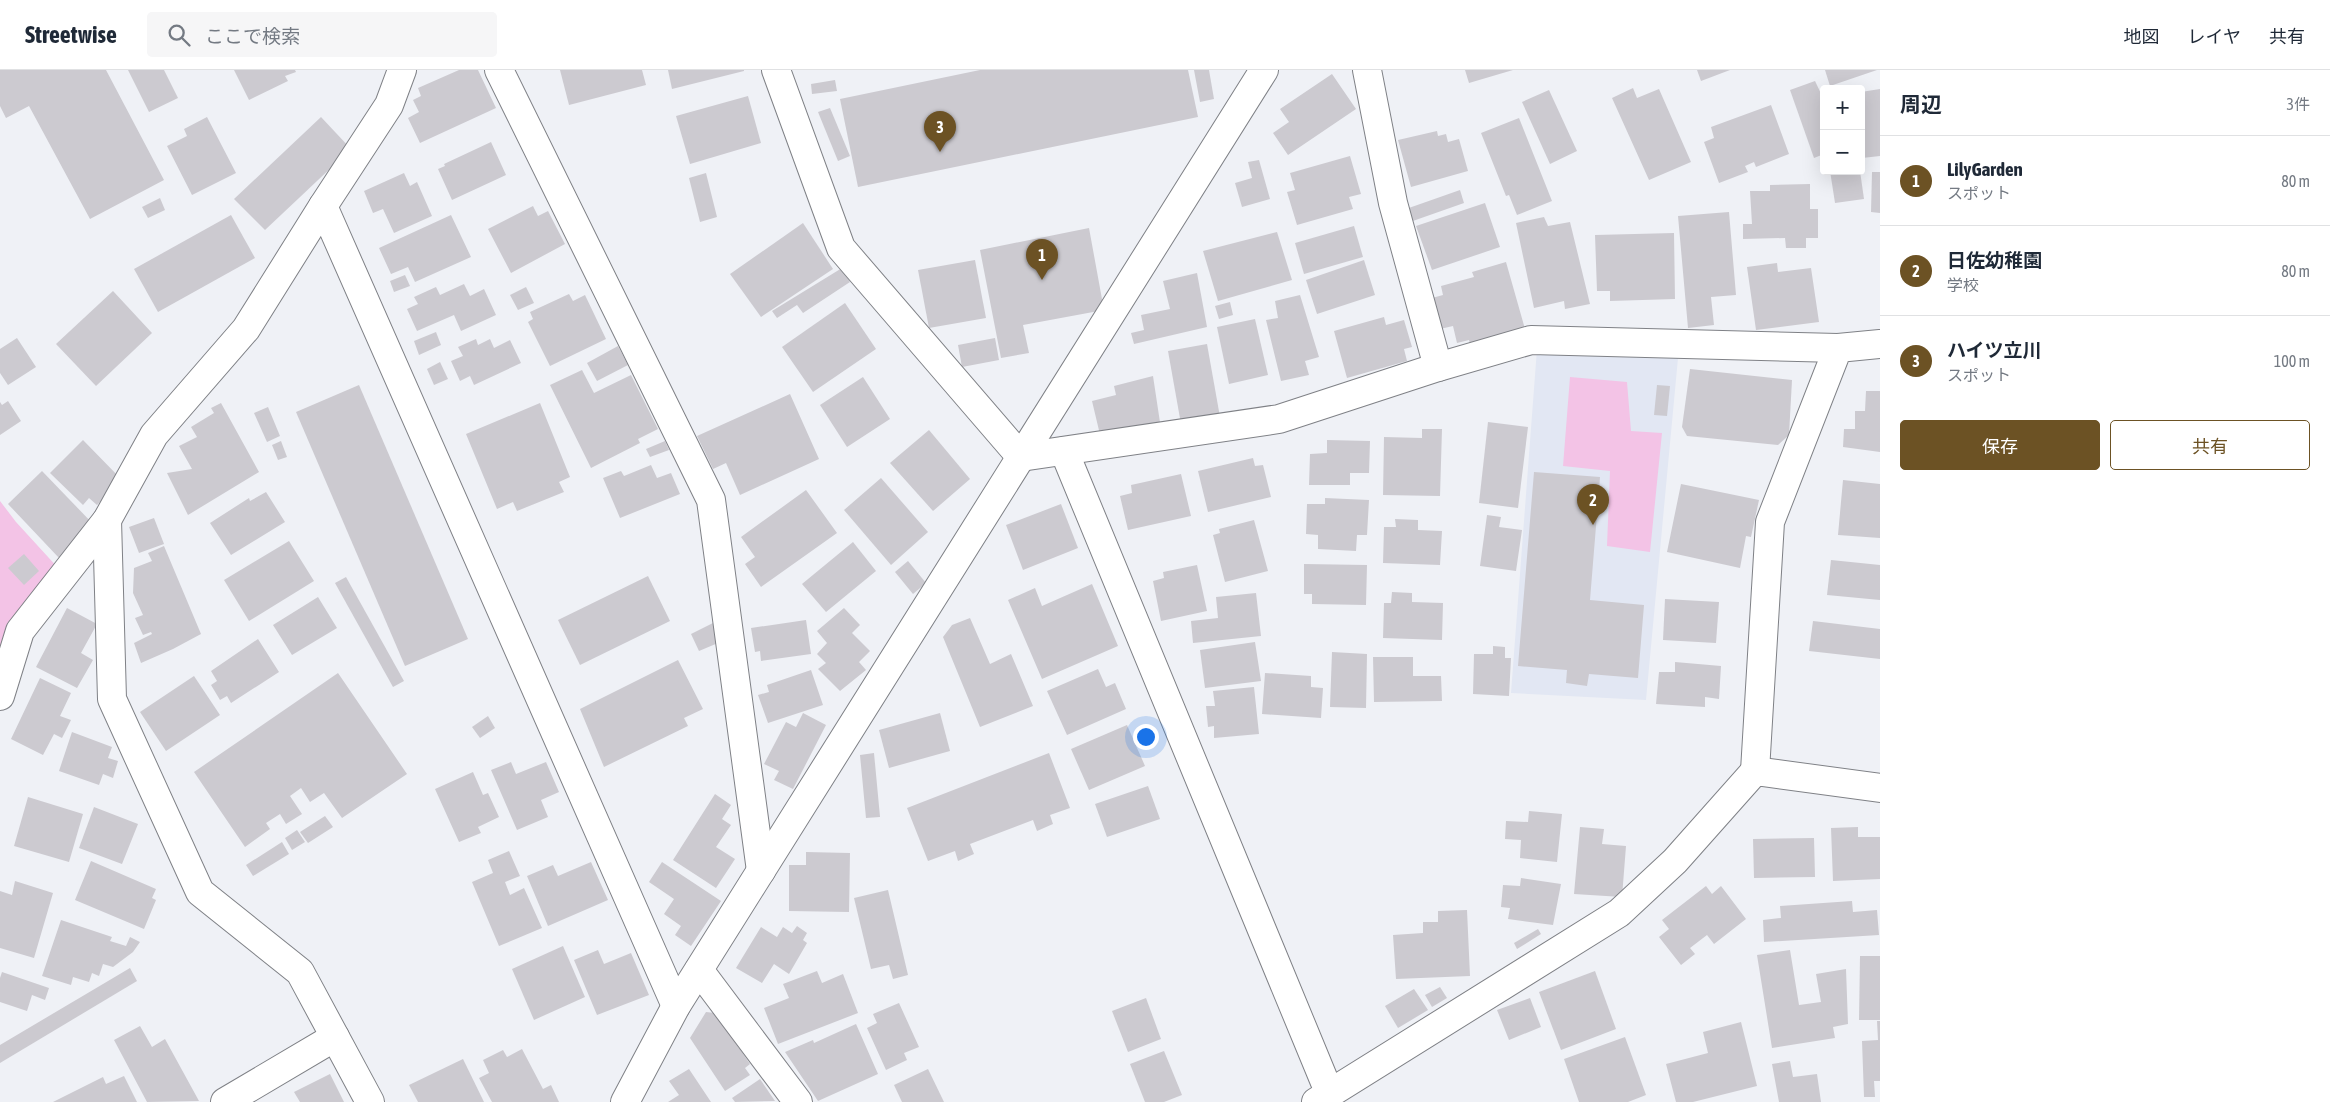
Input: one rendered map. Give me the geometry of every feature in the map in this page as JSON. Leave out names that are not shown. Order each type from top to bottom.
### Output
[{"type":"street","points":[[0,696],[20,631],[107,520],[154,435],[246,329],[389,105],[402,70]]},
{"type":"street","points":[[499,70],[711,500],[761,870]]},
{"type":"street","points":[[776,70],[841,248],[1021,457]]},
{"type":"street","points":[[625,1102],[676,1006],[1264,70]]},
{"type":"street","points":[[1366,70],[1393,203],[1438,367]]},
{"type":"street","points":[[323,206],[676,1006]]},
{"type":"street","points":[[1021,457],[1279,419],[1438,367],[1531,340],[1838,348],[1880,344]]},
{"type":"street","points":[[1064,451],[1323,1097],[1619,913],[1675,861],[1755,771],[1770,522],[1838,348]]},
{"type":"street","points":[[107,520],[112,699],[200,892],[300,972],[370,1102]]},
{"type":"street","points":[[1755,771],[1880,788]]},
{"type":"street","points":[[699,970],[798,1102]]},
{"type":"street","points":[[225,1102],[335,1037]]},
{"type":"shaded area","points":[[1537,349],[1678,358],[1646,700],[1511,693]]},
{"type":"shaded area","points":[[1570,377],[1627,382],[1631,431],[1662,433],[1650,552],[1607,546],[1610,471],[1563,466]]},
{"type":"shaded area","points":[[0,501],[16,522],[59,569],[0,667]]},
{"type":"building","points":[[0,70],[106,70],[164,180],[90,219],[29,106],[6,118],[0,106]]},
{"type":"building","points":[[128,70],[164,70],[178,98],[149,112]]},
{"type":"building","points":[[234,70],[295,70],[296,72],[285,76],[288,81],[249,100]]},
{"type":"building","points":[[459,70],[478,70],[496,108],[420,143],[408,118],[419,112],[413,100],[421,96],[418,88]]},
{"type":"building","points":[[560,70],[642,70],[646,85],[569,105]]},
{"type":"building","points":[[668,70],[744,70],[744,71],[672,89]]},
{"type":"building","points":[[980,70],[1188,70],[1198,117],[858,187],[840,99]]},
{"type":"building","points":[[1194,70],[1209,70],[1214,99],[1200,102]]},
{"type":"building","points":[[1465,70],[1513,70],[1469,83]]},
{"type":"building","points":[[1697,70],[1730,70],[1701,81]]},
{"type":"building","points":[[1825,70],[1877,70],[1833,85],[1830,85]]},
{"type":"building","points":[[1332,74],[1356,109],[1288,155],[1273,133],[1289,122],[1280,109]]},
{"type":"building","points":[[835,80],[837,91],[812,94],[811,84]]},
{"type":"building","points":[[1815,81],[1820,92],[1820,156],[1814,158],[1790,90]]},
{"type":"building","points":[[1633,88],[1637,98],[1659,89],[1691,162],[1649,180],[1612,98]]},
{"type":"building","points":[[1880,89],[1880,156],[1865,158],[1865,91]]},
{"type":"building","points":[[1549,90],[1577,151],[1550,164],[1522,102]]},
{"type":"building","points":[[748,96],[761,143],[690,164],[676,116]]},
{"type":"building","points":[[1771,105],[1789,154],[1756,167],[1754,162],[1745,166],[1748,172],[1719,183],[1704,142],[1714,138],[1711,127]]},
{"type":"building","points":[[830,108],[850,156],[838,161],[818,112]]},
{"type":"building","points":[[207,117],[236,173],[192,195],[167,146],[187,136],[184,129]]},
{"type":"building","points":[[321,117],[351,149],[265,230],[234,199]]},
{"type":"building","points":[[1519,118],[1552,201],[1517,215],[1509,195],[1506,196],[1481,133]]},
{"type":"building","points":[[1437,131],[1438,136],[1446,134],[1448,142],[1459,139],[1468,171],[1411,187],[1398,140]]},
{"type":"building","points":[[491,142],[506,175],[452,200],[438,169],[445,166],[444,164]]},
{"type":"building","points":[[1350,156],[1361,194],[1349,197],[1353,209],[1297,225],[1287,192],[1295,190],[1290,173]]},
{"type":"building","points":[[1259,160],[1270,199],[1242,207],[1235,183],[1252,178],[1248,162]]},
{"type":"building","points":[[1872,172],[1880,172],[1880,213],[1871,212]]},
{"type":"building","points":[[404,173],[410,186],[417,182],[432,216],[394,233],[383,209],[373,213],[364,191]]},
{"type":"building","points":[[706,173],[717,217],[700,222],[689,178]]},
{"type":"building","points":[[1831,175],[1861,175],[1864,199],[1835,203]]},
{"type":"building","points":[[1810,184],[1810,209],[1818,209],[1818,238],[1806,238],[1806,248],[1786,248],[1785,238],[1743,239],[1743,224],[1752,224],[1750,191],[1770,191],[1770,185]]},
{"type":"building","points":[[1460,190],[1464,203],[1410,222],[1406,209]]},
{"type":"building","points":[[160,198],[165,210],[148,218],[142,207]]},
{"type":"building","points":[[1485,203],[1500,247],[1432,270],[1416,226]]},
{"type":"building","points":[[533,206],[538,216],[548,211],[565,244],[511,273],[488,229]]},
{"type":"building","points":[[1729,212],[1736,295],[1711,297],[1714,325],[1688,328],[1678,216]]},
{"type":"building","points":[[231,215],[255,258],[158,312],[134,269]]},
{"type":"building","points":[[451,215],[471,257],[415,282],[408,267],[391,274],[379,248]]},
{"type":"building","points":[[1544,217],[1548,226],[1570,222],[1590,304],[1565,309],[1564,301],[1534,308],[1516,223]]},
{"type":"building","points":[[803,223],[833,269],[761,317],[730,274]]},
{"type":"building","points":[[1354,226],[1363,257],[1304,274],[1295,243]]},
{"type":"building","points":[[1089,228],[1104,310],[1023,325],[1029,353],[1001,358],[980,250]]},
{"type":"building","points":[[1277,232],[1292,280],[1218,301],[1203,251]]},
{"type":"building","points":[[1674,233],[1675,299],[1610,301],[1610,291],[1597,291],[1595,235]]},
{"type":"building","points":[[975,260],[986,318],[929,328],[918,270]]},
{"type":"building","points":[[1364,260],[1375,295],[1317,314],[1306,280]]},
{"type":"building","points":[[1506,262],[1525,329],[1470,345],[1469,340],[1457,343],[1453,326],[1440,329],[1432,298],[1443,295],[1441,286],[1474,277],[1472,272]]},
{"type":"building","points":[[1777,263],[1778,272],[1811,268],[1819,322],[1756,330],[1747,267]]},
{"type":"building","points":[[842,268],[850,282],[803,313],[797,305],[777,318],[772,311]]},
{"type":"building","points":[[1197,273],[1207,327],[1134,344],[1131,333],[1144,330],[1141,315],[1170,309],[1163,281]]},
{"type":"building","points":[[405,275],[410,286],[394,292],[390,281]]},
{"type":"building","points":[[464,284],[470,296],[484,289],[496,315],[461,331],[454,315],[417,331],[407,309],[418,304],[414,297],[436,287],[440,295]]},
{"type":"building","points":[[526,287],[534,303],[518,310],[510,295]]},
{"type":"building","points":[[113,291],[152,333],[96,386],[56,344]]},
{"type":"building","points":[[569,294],[573,301],[585,295],[606,339],[550,366],[528,322],[533,319],[530,312]]},
{"type":"building","points":[[1300,295],[1319,357],[1305,361],[1309,375],[1281,381],[1266,320],[1278,318],[1275,301]]},
{"type":"building","points":[[1230,302],[1233,315],[1219,319],[1215,306]]},
{"type":"building","points":[[845,303],[876,349],[813,392],[782,347]]},
{"type":"building","points":[[1384,317],[1386,325],[1404,320],[1412,347],[1404,349],[1407,361],[1347,378],[1334,331]]},
{"type":"building","points":[[1255,319],[1268,375],[1229,384],[1217,327]]},
{"type":"building","points":[[436,332],[441,345],[419,355],[414,341]]},
{"type":"building","points":[[17,338],[36,367],[8,385],[0,373],[0,349]]},
{"type":"building","points":[[995,338],[999,360],[962,367],[958,345]]},
{"type":"building","points":[[476,339],[478,345],[490,339],[494,348],[510,340],[521,363],[474,385],[470,376],[460,381],[451,361],[463,356],[458,347]]},
{"type":"building","points":[[1207,344],[1220,417],[1181,424],[1168,351]]},
{"type":"building","points":[[618,346],[628,365],[597,381],[587,363]]},
{"type":"building","points":[[440,362],[448,379],[434,385],[427,369]]},
{"type":"building","points":[[1690,369],[1792,380],[1789,435],[1778,445],[1687,436],[1682,427]]},
{"type":"building","points":[[582,370],[594,393],[631,375],[658,429],[638,439],[640,443],[591,468],[550,385]]},
{"type":"building","points":[[1153,376],[1161,429],[1102,443],[1092,401],[1116,395],[1114,386]]},
{"type":"building","points":[[863,377],[890,419],[847,447],[820,405]]},
{"type":"building","points":[[359,385],[468,639],[405,666],[296,412]]},
{"type":"building","points":[[1657,385],[1670,386],[1667,416],[1654,415]]},
{"type":"building","points":[[1866,391],[1880,391],[1880,452],[1843,447],[1844,429],[1855,429],[1855,411],[1865,411]]},
{"type":"building","points":[[790,394],[819,459],[740,495],[726,463],[713,469],[697,436]]},
{"type":"building","points":[[8,401],[21,421],[0,435],[0,402],[2,405]]},
{"type":"building","points":[[221,403],[259,472],[188,515],[167,473],[192,469],[179,446],[197,437],[191,427],[214,413],[211,408]]},
{"type":"building","points":[[540,403],[570,477],[559,482],[564,492],[517,511],[513,502],[497,509],[466,434]]},
{"type":"building","points":[[268,407],[280,436],[267,442],[254,413]]},
{"type":"building","points":[[1488,422],[1528,427],[1518,508],[1479,503]]},
{"type":"building","points":[[1422,429],[1442,429],[1440,496],[1383,495],[1384,437],[1422,438]]},
{"type":"building","points":[[929,430],[970,479],[933,511],[890,463]]},
{"type":"building","points":[[83,440],[122,480],[97,505],[89,498],[83,505],[50,473]]},
{"type":"building","points":[[1327,440],[1370,441],[1369,473],[1350,473],[1350,485],[1309,485],[1310,454],[1327,453]]},
{"type":"building","points":[[281,441],[287,457],[278,460],[272,445]]},
{"type":"building","points":[[665,441],[669,450],[650,457],[646,449]]},
{"type":"building","points":[[1253,458],[1255,466],[1263,465],[1271,497],[1208,512],[1198,471]]},
{"type":"building","points":[[651,465],[657,478],[671,473],[680,494],[620,518],[603,478],[621,471],[624,476]]},
{"type":"building","points":[[42,471],[95,526],[60,559],[8,504]]},
{"type":"building","points":[[1534,472],[1600,477],[1590,600],[1644,605],[1638,678],[1589,674],[1587,686],[1566,683],[1567,670],[1518,666]]},
{"type":"building","points":[[1181,474],[1191,516],[1128,530],[1120,496],[1132,493],[1131,485]]},
{"type":"building","points":[[881,478],[928,532],[891,565],[844,510]]},
{"type":"building","points":[[1843,480],[1880,484],[1880,538],[1838,535]]},
{"type":"building","points":[[1681,484],[1759,500],[1751,537],[1746,536],[1740,568],[1667,552]]},
{"type":"building","points":[[806,490],[837,533],[761,587],[745,564],[755,557],[741,537]]},
{"type":"building","points":[[266,492],[285,522],[231,555],[210,523],[249,498],[250,501]]},
{"type":"building","points":[[1325,498],[1369,500],[1367,535],[1357,535],[1356,551],[1318,549],[1318,535],[1306,534],[1307,504],[1325,504]]},
{"type":"building","points":[[1061,504],[1078,548],[1023,570],[1006,525]]},
{"type":"building","points":[[1487,515],[1501,517],[1499,527],[1522,530],[1516,571],[1480,566]]},
{"type":"building","points":[[154,518],[164,544],[139,553],[129,527]]},
{"type":"building","points":[[1395,519],[1418,520],[1418,530],[1442,531],[1440,565],[1383,563],[1384,527],[1396,527]]},
{"type":"building","points":[[1254,520],[1268,571],[1225,582],[1213,535],[1220,533],[1219,529]]},
{"type":"building","points":[[289,541],[314,581],[249,621],[224,580]]},
{"type":"building","points":[[853,542],[876,571],[826,612],[802,584]]},
{"type":"building","points":[[164,546],[201,634],[141,663],[134,643],[152,634],[151,632],[143,635],[135,618],[143,615],[133,593],[134,568],[152,561],[148,553]]},
{"type":"building","points":[[24,554],[39,571],[24,585],[8,568]]},
{"type":"building","points":[[1831,560],[1880,565],[1880,600],[1827,595]]},
{"type":"building","points":[[908,561],[926,583],[913,594],[895,572]]},
{"type":"building","points":[[1304,564],[1367,565],[1366,605],[1312,604],[1312,594],[1304,594]]},
{"type":"building","points":[[1197,565],[1207,611],[1161,621],[1153,581],[1164,578],[1163,572]]},
{"type":"building","points":[[648,576],[670,621],[580,665],[558,620]]},
{"type":"building","points":[[346,577],[404,681],[393,687],[335,583]]},
{"type":"building","points":[[1092,584],[1118,646],[1042,679],[1008,600],[1035,588],[1042,606]]},
{"type":"building","points":[[1392,592],[1412,593],[1412,602],[1443,603],[1442,640],[1383,638],[1384,603],[1391,603]]},
{"type":"building","points":[[1256,593],[1261,636],[1193,643],[1191,621],[1218,618],[1216,597]]},
{"type":"building","points":[[318,597],[337,628],[292,655],[273,625]]},
{"type":"building","points":[[1665,599],[1719,602],[1716,643],[1663,640]]},
{"type":"building","points":[[67,608],[97,624],[81,653],[93,660],[77,688],[36,667]]},
{"type":"building","points":[[844,608],[860,625],[852,633],[870,651],[859,662],[866,670],[840,691],[818,669],[826,663],[817,654],[827,643],[817,631]]},
{"type":"building","points":[[970,618],[990,664],[1011,654],[1033,706],[980,727],[943,637],[952,625]]},
{"type":"building","points":[[806,620],[811,654],[761,661],[760,651],[755,652],[751,628]]},
{"type":"building","points":[[1813,621],[1880,629],[1880,659],[1809,651]]},
{"type":"building","points":[[713,623],[718,643],[699,651],[691,634]]},
{"type":"building","points":[[258,639],[279,672],[231,703],[227,696],[220,700],[211,685],[217,681],[211,671]]},
{"type":"building","points":[[1255,642],[1261,681],[1205,688],[1200,650]]},
{"type":"building","points":[[1493,646],[1505,647],[1505,658],[1511,658],[1509,696],[1473,694],[1474,654],[1493,654]]},
{"type":"building","points":[[1332,652],[1367,654],[1366,708],[1330,707]]},
{"type":"building","points":[[1373,657],[1413,657],[1413,676],[1441,676],[1442,701],[1374,702]]},
{"type":"building","points":[[678,660],[703,709],[684,718],[688,726],[604,767],[580,709]]},
{"type":"building","points":[[1675,662],[1721,666],[1719,699],[1705,697],[1705,707],[1656,704],[1659,672],[1675,672]]},
{"type":"building","points":[[1098,669],[1106,687],[1115,683],[1126,709],[1067,735],[1047,691]]},
{"type":"building","points":[[811,670],[823,705],[768,723],[758,695],[769,692],[767,685]]},
{"type":"building","points":[[338,673],[407,774],[342,818],[324,793],[310,802],[301,788],[290,796],[302,814],[286,824],[280,814],[266,823],[270,829],[245,847],[194,772]]},
{"type":"building","points":[[1265,673],[1311,676],[1311,687],[1323,688],[1321,718],[1262,714]]},
{"type":"building","points":[[194,676],[220,715],[166,751],[140,712]]},
{"type":"building","points":[[40,678],[71,693],[60,716],[71,720],[62,738],[54,734],[43,755],[11,739]]},
{"type":"building","points":[[1254,687],[1259,734],[1214,738],[1214,726],[1208,727],[1206,706],[1215,706],[1213,691]]},
{"type":"building","points":[[803,713],[826,725],[793,789],[774,780],[779,771],[764,764],[786,722],[796,727]]},
{"type":"building","points":[[940,713],[950,751],[889,768],[879,730]]},
{"type":"building","points":[[488,716],[495,728],[480,738],[472,727]]},
{"type":"building","points":[[1127,725],[1145,766],[1089,790],[1071,749]]},
{"type":"building","points":[[72,732],[112,747],[108,758],[118,761],[113,778],[103,774],[99,785],[59,771]]},
{"type":"building","points":[[874,753],[880,817],[866,818],[860,755]]},
{"type":"building","points":[[1049,753],[1070,808],[1050,815],[1053,824],[1037,831],[1033,820],[970,844],[974,854],[958,861],[955,851],[928,861],[907,808]]},
{"type":"building","points":[[511,762],[516,774],[546,762],[559,792],[541,800],[548,817],[517,830],[491,770]]},
{"type":"building","points":[[473,772],[483,795],[488,793],[499,817],[478,827],[481,833],[459,842],[435,789]]},
{"type":"building","points":[[1148,786],[1160,819],[1107,837],[1095,804]]},
{"type":"building","points":[[715,794],[731,805],[722,819],[731,825],[716,847],[735,859],[716,888],[673,860]]},
{"type":"building","points":[[28,797],[83,814],[69,862],[14,846]]},
{"type":"building","points":[[94,807],[138,824],[122,864],[79,848]]},
{"type":"building","points":[[1529,811],[1562,814],[1557,862],[1520,858],[1521,840],[1505,839],[1506,821],[1528,822]]},
{"type":"building","points":[[325,816],[333,827],[308,843],[300,832]]},
{"type":"building","points":[[1580,827],[1604,829],[1602,844],[1626,846],[1622,897],[1574,894]]},
{"type":"building","points":[[1858,827],[1858,837],[1880,837],[1880,879],[1833,881],[1831,828]]},
{"type":"building","points":[[297,830],[305,842],[292,850],[285,838]]},
{"type":"building","points":[[1814,838],[1815,877],[1754,878],[1753,839]]},
{"type":"building","points":[[282,842],[289,854],[253,876],[246,865]]},
{"type":"building","points":[[509,851],[520,876],[505,882],[510,895],[524,888],[542,928],[499,946],[472,882],[493,873],[488,860]]},
{"type":"building","points":[[806,852],[850,853],[849,912],[789,911],[789,865],[806,865]]},
{"type":"building","points":[[91,861],[156,889],[152,898],[156,900],[144,929],[75,900]]},
{"type":"building","points":[[591,862],[608,900],[548,926],[527,876],[553,865],[558,876]]},
{"type":"building","points":[[662,862],[721,901],[691,946],[675,935],[681,926],[664,914],[674,899],[649,882]]},
{"type":"building","points":[[1521,878],[1561,884],[1553,925],[1508,919],[1510,908],[1501,907],[1503,885],[1520,886]]},
{"type":"building","points":[[15,881],[53,893],[34,958],[0,948],[0,891],[12,895]]},
{"type":"building","points":[[1706,886],[1712,894],[1721,886],[1746,919],[1714,944],[1707,935],[1690,948],[1695,954],[1681,965],[1659,937],[1669,929],[1662,920]]},
{"type":"building","points":[[888,890],[908,975],[893,979],[889,965],[871,969],[854,898]]},
{"type":"building","points":[[1852,901],[1853,912],[1877,910],[1879,935],[1764,942],[1763,920],[1781,918],[1780,906]]},
{"type":"building","points":[[1467,910],[1470,976],[1396,979],[1393,935],[1423,933],[1423,922],[1438,922],[1438,911]]},
{"type":"building","points":[[61,920],[112,937],[110,941],[126,946],[130,937],[140,942],[133,952],[113,967],[103,964],[99,976],[92,973],[89,982],[73,977],[71,985],[42,976]]},
{"type":"building","points":[[797,926],[807,933],[803,940],[807,943],[789,974],[774,964],[762,983],[736,968],[761,927],[777,937],[783,927],[792,933]]},
{"type":"building","points":[[1538,929],[1541,934],[1517,949],[1514,943]]},
{"type":"building","points":[[563,946],[585,997],[534,1020],[512,969]]},
{"type":"building","points":[[598,950],[604,964],[631,953],[649,995],[597,1015],[574,960]]},
{"type":"building","points":[[1790,950],[1799,1005],[1821,1002],[1816,974],[1846,969],[1848,1024],[1833,1027],[1835,1038],[1772,1048],[1757,955]]},
{"type":"building","points":[[1860,956],[1880,956],[1880,1020],[1859,1020]]},
{"type":"building","points":[[130,968],[137,981],[0,1063],[0,1045]]},
{"type":"building","points":[[817,971],[822,983],[843,974],[858,1013],[778,1044],[764,1008],[789,998],[783,984]]},
{"type":"building","points":[[1595,971],[1616,1029],[1561,1050],[1539,992]]},
{"type":"building","points":[[2,972],[49,988],[45,1000],[32,995],[27,1011],[0,1002],[0,978]]},
{"type":"building","points":[[1440,987],[1447,998],[1432,1007],[1425,995]]},
{"type":"building","points":[[1414,989],[1428,1010],[1398,1028],[1385,1006]]},
{"type":"building","points":[[1146,998],[1161,1039],[1128,1052],[1112,1011]]},
{"type":"building","points":[[1530,998],[1541,1027],[1509,1040],[1497,1010]]},
{"type":"building","points":[[899,1003],[919,1047],[904,1053],[907,1060],[886,1070],[867,1028],[877,1023],[873,1014]]},
{"type":"building","points":[[706,1012],[715,1013],[750,1064],[745,1068],[750,1075],[725,1091],[690,1038]]},
{"type":"building","points":[[1877,1021],[1880,1021],[1880,1081],[1874,1081],[1875,1097],[1864,1097],[1862,1041],[1878,1040]]},
{"type":"building","points":[[1741,1022],[1757,1086],[1693,1102],[1676,1102],[1666,1064],[1708,1053],[1703,1032]]},
{"type":"building","points":[[856,1024],[878,1074],[818,1101],[785,1052],[813,1040],[814,1043]]},
{"type":"building","points":[[140,1026],[152,1047],[165,1039],[199,1101],[147,1102],[114,1040]]},
{"type":"building","points":[[1625,1037],[1646,1095],[1628,1102],[1579,1102],[1564,1059]]},
{"type":"building","points":[[522,1049],[543,1089],[551,1085],[559,1102],[492,1102],[479,1078],[489,1073],[483,1060],[503,1050],[507,1057]]},
{"type":"building","points":[[1164,1051],[1182,1095],[1164,1102],[1145,1102],[1130,1064]]},
{"type":"building","points":[[463,1059],[484,1102],[418,1102],[409,1085]]},
{"type":"building","points":[[1790,1061],[1793,1077],[1817,1074],[1821,1102],[1779,1102],[1772,1064]]},
{"type":"building","points":[[689,1069],[711,1102],[668,1102],[679,1095],[669,1081]]},
{"type":"building","points":[[928,1069],[944,1102],[902,1102],[894,1085]]},
{"type":"building","points":[[330,1074],[344,1102],[300,1102],[294,1092]]},
{"type":"building","points":[[124,1076],[137,1102],[53,1102],[103,1077],[106,1084]]},
{"type":"building","points":[[760,1079],[775,1101],[735,1102],[732,1098]]},
{"type":"place","name":"ハイツ立川","points":[[940,152]]},
{"type":"place","name":"LilyGarden","points":[[1042,280]]},
{"type":"place","name":"日佐幼稚園","points":[[1593,525]]}]
